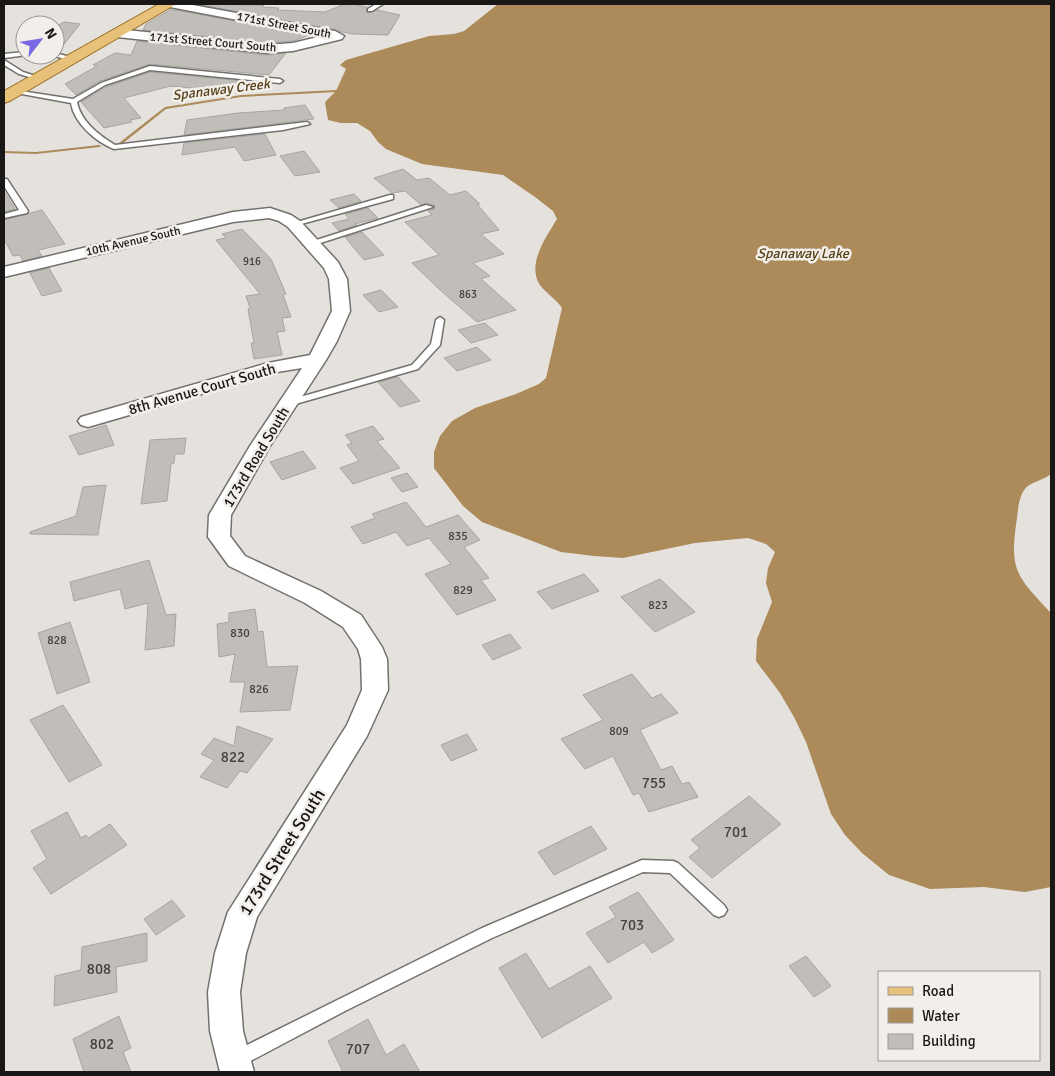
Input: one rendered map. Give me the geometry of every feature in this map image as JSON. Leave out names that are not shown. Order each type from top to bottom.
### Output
[{"type":"main road","points":[[9,95],[170,4]]},
{"type":"street","name":"171st Street South","points":[[170,4],[338,36]]},
{"type":"street","name":"171st Street Court South","points":[[117,33],[267,49],[294,48],[338,36]]},
{"type":"street","name":"173rd Road South","points":[[262,213],[277,215],[294,224],[332,266],[338,279],[341,293],[341,311],[328,341],[317,360],[260,446],[220,515],[219,537],[237,561],[313,598],[352,621],[370,647],[374,659],[375,690],[371,701]]},
{"type":"street","name":"10th Avenue South","points":[[4,272],[233,217],[262,213]]},
{"type":"street","name":"8th Avenue Court South","points":[[88,421],[276,367],[317,360]]},
{"type":"street","name":"173rd Street South","points":[[235,1067],[228,1048],[223,1012],[226,973],[232,942],[243,912],[358,730],[371,701]]},
{"type":"lane","points":[[370,10],[380,4]]},
{"type":"lane","points":[[65,57],[72,59]]},
{"type":"lane","points":[[4,62],[21,73],[39,78]]},
{"type":"lane","points":[[9,95],[74,101],[103,84],[150,68],[280,81]]},
{"type":"lane","points":[[74,101],[74,107],[83,121],[93,132],[114,147],[181,138],[250,133],[307,124]]},
{"type":"lane","points":[[4,180],[24,211],[4,216]]},
{"type":"lane","points":[[294,224],[390,197]]},
{"type":"lane","points":[[311,243],[429,207]]},
{"type":"lane","points":[[289,403],[415,368],[435,346],[440,320]]},
{"type":"lane","points":[[235,1067],[339,1006],[487,933],[642,866],[673,867],[719,910]]},
{"type":"water","name":"Spanaway Lake","points":[[498,4],[1051,4],[1051,474],[1030,485],[1023,492],[1018,507],[1014,550],[1018,571],[1023,580],[1051,613],[1051,887],[1025,892],[984,887],[930,889],[889,875],[862,853],[845,835],[831,814],[806,742],[794,717],[780,693],[756,661],[757,639],[772,602],[766,583],[768,568],[775,552],[766,544],[748,538],[695,543],[623,558],[561,552],[482,522],[463,506],[434,468],[434,452],[440,436],[452,421],[475,408],[539,384],[546,378],[562,308],[540,285],[536,277],[535,268],[540,250],[557,219],[553,211],[503,175],[422,164],[386,149],[370,131],[357,123],[341,123],[328,120],[325,102],[336,91],[346,69],[340,65],[346,60],[429,36],[454,34],[464,31]]},
{"type":"building","points":[[196,4],[264,5],[262,7],[279,8],[277,10],[325,12],[345,4],[352,4],[367,7],[366,11],[368,13],[377,10],[400,15],[388,35],[353,34]]},
{"type":"building","points":[[170,10],[309,35],[293,41],[267,43],[143,30],[146,24]]},
{"type":"building","points":[[65,22],[80,24],[65,43]]},
{"type":"building","points":[[137,41],[267,55],[286,53],[269,75],[150,64],[100,81],[76,95],[65,84],[97,66],[93,65],[115,53],[131,55]]},
{"type":"building","points":[[150,72],[243,81],[231,92],[171,86],[124,98],[141,118],[130,120],[132,122],[104,128],[81,102],[106,87]]},
{"type":"building","points":[[305,105],[314,119],[184,135],[187,120],[238,113],[284,110],[284,108]]},
{"type":"building","points":[[265,134],[276,155],[244,161],[235,147],[182,155],[184,143]]},
{"type":"building","points":[[304,151],[320,172],[295,176],[280,156]]},
{"type":"building","points":[[403,169],[417,180],[429,178],[450,195],[466,191],[480,204],[477,204],[499,230],[481,234],[504,254],[473,263],[490,276],[481,279],[516,310],[477,322],[412,263],[439,255],[405,222],[432,215],[428,211],[434,209],[435,206],[427,203],[421,205],[405,191],[392,193],[374,178]]},
{"type":"building","points":[[4,191],[15,209],[4,212]]},
{"type":"building","points":[[354,194],[361,201],[339,208],[330,200]]},
{"type":"building","points":[[368,208],[378,218],[355,224],[357,225],[339,231],[332,223],[349,219],[345,214]]},
{"type":"building","points":[[42,210],[65,244],[38,250],[42,256],[23,261],[20,255],[13,256],[4,239],[4,220]]},
{"type":"building","points":[[242,229],[271,259],[286,294],[283,295],[291,317],[282,318],[285,331],[277,332],[282,355],[254,359],[251,343],[254,343],[248,309],[250,308],[246,296],[260,294],[216,240],[226,238],[222,234]]},
{"type":"building","points":[[362,232],[384,255],[364,260],[345,237]]},
{"type":"building","points":[[49,268],[62,291],[42,296],[30,273]]},
{"type":"building","points":[[381,290],[398,307],[379,312],[363,295]]},
{"type":"building","points":[[485,323],[498,335],[471,343],[458,330]]},
{"type":"building","points":[[477,347],[491,360],[457,371],[444,358]]},
{"type":"building","points":[[398,377],[420,401],[400,407],[378,382]]},
{"type":"building","points":[[106,425],[114,445],[79,455],[69,436]]},
{"type":"building","points":[[373,426],[384,439],[377,441],[400,468],[353,484],[340,468],[359,461],[347,445],[352,443],[345,435]]},
{"type":"building","points":[[186,438],[184,454],[175,454],[174,463],[171,464],[167,501],[141,504],[150,440]]},
{"type":"building","points":[[303,451],[316,468],[282,480],[270,462]]},
{"type":"building","points":[[407,473],[418,487],[402,492],[391,478]]},
{"type":"building","points":[[106,485],[98,535],[30,534],[30,532],[76,516],[83,487]]},
{"type":"building","points":[[406,502],[426,527],[458,515],[480,540],[464,547],[489,578],[481,580],[496,600],[457,615],[425,574],[451,564],[429,538],[407,546],[396,532],[363,544],[351,527],[375,518],[372,514]]},
{"type":"building","points":[[149,560],[166,615],[176,614],[174,646],[145,650],[148,603],[125,609],[120,589],[74,601],[70,582]]},
{"type":"building","points":[[584,574],[599,591],[552,609],[537,592]]},
{"type":"building","points":[[660,579],[695,612],[655,632],[621,597]]},
{"type":"building","points":[[255,609],[258,632],[263,631],[267,667],[298,666],[290,710],[240,712],[245,682],[230,682],[235,654],[219,657],[217,624],[229,622],[229,613]]},
{"type":"building","points":[[70,622],[90,682],[57,694],[38,633]]},
{"type":"building","points":[[510,634],[521,648],[493,660],[482,645]]},
{"type":"building","points":[[632,674],[652,698],[661,694],[678,713],[640,730],[661,770],[672,766],[682,784],[689,782],[698,797],[649,812],[639,793],[633,795],[613,756],[585,769],[561,739],[603,720],[583,695]]},
{"type":"building","points":[[63,705],[102,765],[69,782],[30,720]]},
{"type":"building","points":[[237,726],[273,739],[247,773],[240,771],[227,788],[200,777],[214,760],[201,754],[214,738],[234,746]]},
{"type":"building","points":[[467,734],[477,750],[451,761],[441,745]]},
{"type":"building","points":[[749,796],[781,824],[712,878],[689,857],[700,848],[691,840]]},
{"type":"building","points":[[67,812],[81,838],[86,835],[88,838],[110,824],[127,845],[51,894],[33,868],[47,859],[31,831]]},
{"type":"building","points":[[591,826],[607,849],[554,875],[538,852]]},
{"type":"building","points":[[638,892],[674,940],[652,953],[644,942],[608,963],[586,933],[616,917],[609,907]]},
{"type":"building","points":[[172,900],[185,916],[156,935],[144,919]]},
{"type":"building","points":[[147,933],[147,961],[116,967],[117,992],[54,1006],[55,976],[81,970],[82,947]]},
{"type":"building","points":[[526,953],[549,989],[590,966],[612,998],[542,1038],[499,968]]},
{"type":"building","points":[[806,956],[831,986],[814,997],[789,966]]},
{"type":"building","points":[[119,1016],[131,1048],[123,1052],[131,1072],[84,1072],[73,1039]]},
{"type":"building","points":[[368,1019],[386,1055],[404,1044],[420,1072],[343,1072],[328,1041]]},
{"type":"waterway","name":"Spanaway Creek","points":[[121,143],[165,108],[241,96],[336,91]]},
{"type":"waterway","name":"Spanaway Creek","points":[[4,152],[36,153],[99,146]]}]
